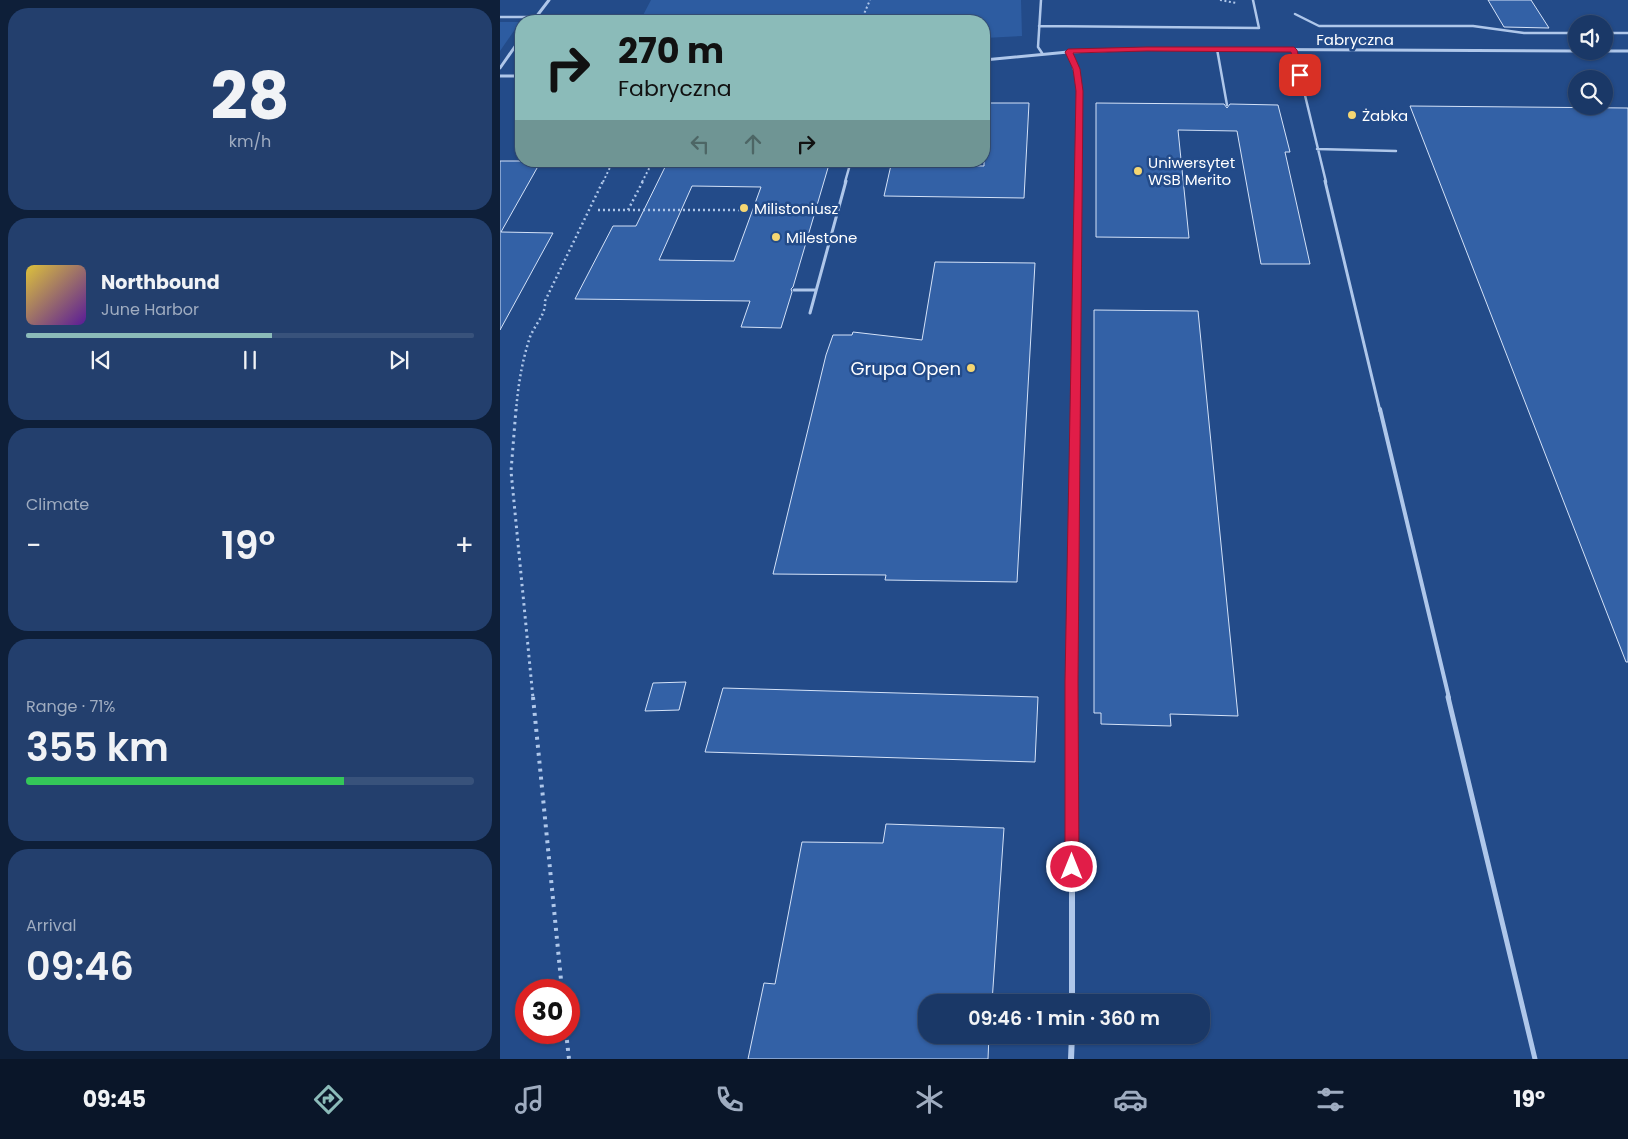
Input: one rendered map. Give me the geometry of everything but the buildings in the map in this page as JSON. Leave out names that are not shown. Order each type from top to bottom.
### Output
[{"type":"street","points":[[539,15],[550,0]]},
{"type":"street","points":[[500,68],[515,47]]},
{"type":"street","name":"Fabryczna","points":[[990,59],[1042,53],[1217,49],[1568,51]]},
{"type":"street","points":[[1613,51],[1628,51]]},
{"type":"street","points":[[1068,52],[1076,69],[1080,91],[1072,681],[1072,994]]},
{"type":"street","points":[[500,76],[515,76]]},
{"type":"street","points":[[1072,1044],[1072,1059]]},
{"type":"lane","points":[[1041,0],[1038,46],[1042,53]]},
{"type":"lane","points":[[1039,26],[1259,28],[1253,0]]},
{"type":"lane","points":[[1295,14],[1319,26],[1473,26],[1524,33],[1568,33]]},
{"type":"lane","points":[[500,17],[515,17]]},
{"type":"lane","points":[[1613,33],[1628,33]]},
{"type":"lane","points":[[1217,49],[1227,105]]},
{"type":"lane","points":[[1294,50],[1535,1059]]},
{"type":"lane","points":[[1317,149],[1396,151]]},
{"type":"lane","points":[[810,313],[849,167]]},
{"type":"lane","points":[[794,290],[816,290]]},
{"type":"path","points":[[863,15],[870,0]]},
{"type":"path","points":[[1220,0],[1242,4]]},
{"type":"path","points":[[561,979],[511,471],[514,419],[532,333],[546,310],[545,301],[610,167]]},
{"type":"path","points":[[628,210],[650,167]]},
{"type":"path","points":[[598,210],[749,210]]},
{"type":"path","points":[[567,1044],[569,1059]]},
{"type":"shaded area","points":[[651,0],[1021,0],[1022,36],[990,38],[990,15],[643,15]]},
{"type":"shaded area","points":[[500,22],[515,22],[515,29],[500,51]]},
{"type":"place","name":"Żabka","points":[[1352,115]]},
{"type":"place","name":"Uniwersytet WSB Merito","points":[[1138,171]]},
{"type":"place","name":"Milistoniusz","points":[[744,208]]},
{"type":"place","name":"Milestone","points":[[776,237]]},
{"type":"place","name":"Grupa Open","points":[[971,368]]},
{"type":"route","points":[[1072,867],[1072,681],[1080,91],[1076,69],[1068,52],[1147,49],[1294,50],[1300,75]]}]
